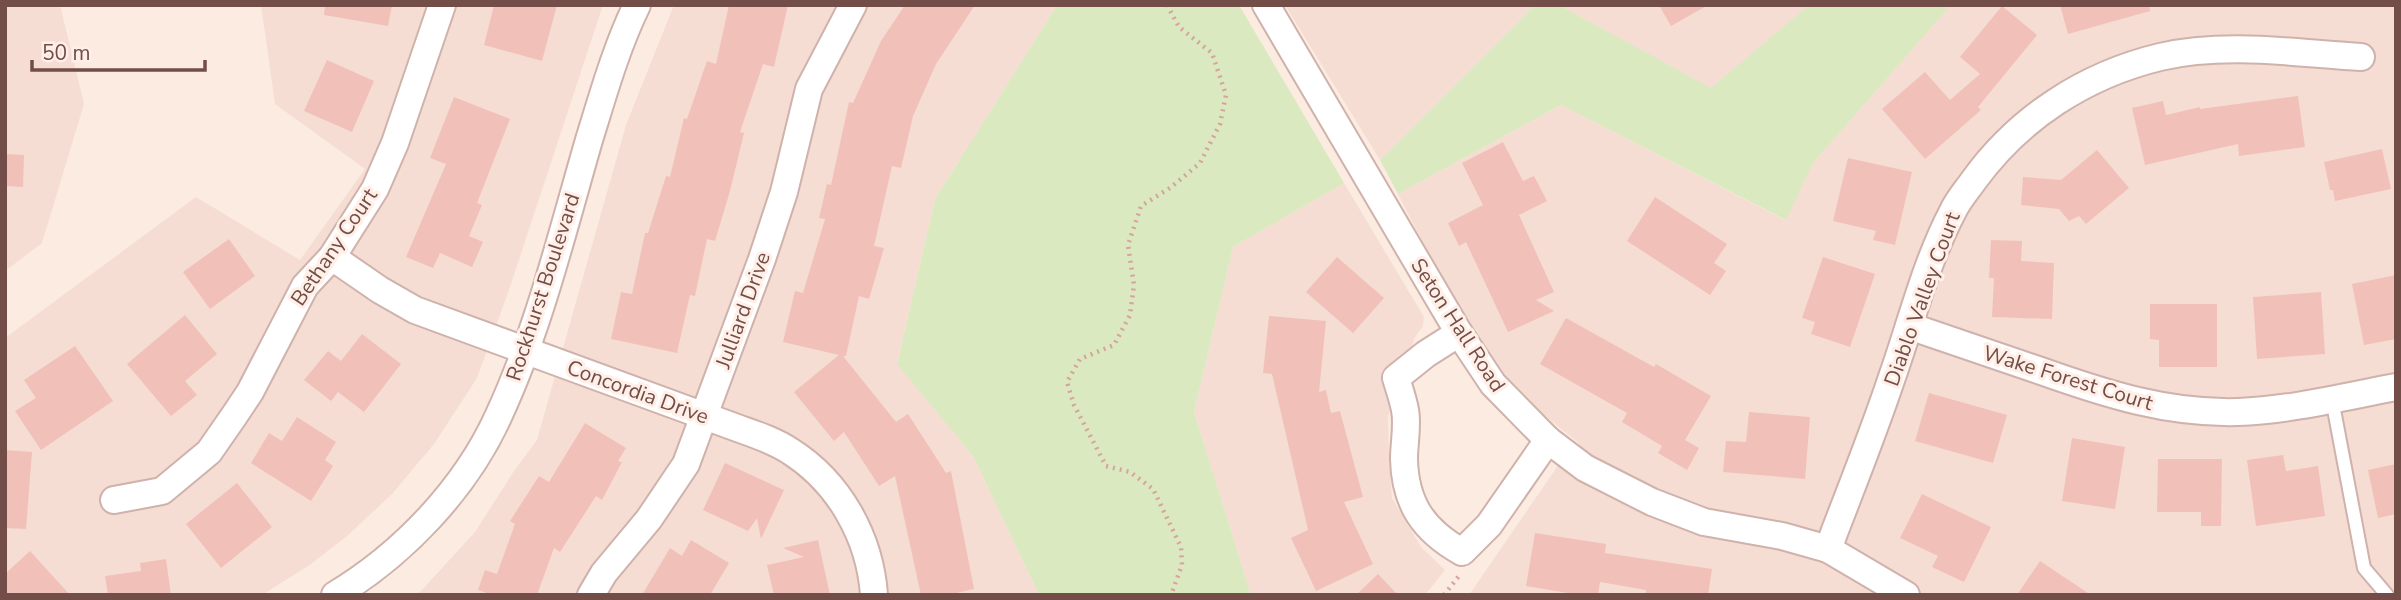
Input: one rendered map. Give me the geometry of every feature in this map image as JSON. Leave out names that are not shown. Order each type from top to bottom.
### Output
[{"type":"street","name":"Bethany Court","points":[[114,500],[162,491],[209,453],[250,392],[305,286],[332,257],[375,189],[395,143],[442,5]]},
{"type":"street","name":"Rockhurst Boulevard","points":[[335,595],[402,544],[440,505],[473,462],[497,419],[527,351],[607,80],[637,5]]},
{"type":"street","name":"Julliard Drive","points":[[591,595],[604,573],[671,489],[686,464],[780,203],[809,89],[853,5]]},
{"type":"street","name":"Seton Hall Road","points":[[1266,5],[1459,333],[1493,384],[1548,440],[1585,468],[1652,502],[1704,522],[1782,536],[1828,549],[1906,595]]},
{"type":"street","name":"Diablo Valley Court","points":[[1828,549],[1954,209],[1988,160],[2015,132],[2050,105],[2089,82],[2127,66],[2162,57],[2201,51],[2242,50],[2361,57]]},
{"type":"street","name":"Concordia Drive","points":[[332,257],[415,310],[705,416],[766,439],[789,451],[818,473],[854,520],[867,552],[874,595]]},
{"type":"street","name":"Wake Forest Court","points":[[1909,326],[2108,395],[2152,406],[2236,412],[2290,408],[2396,387]]},
{"type":"street","points":[[1459,333],[1396,378],[1405,411],[1404,462],[1407,482],[1416,512],[1429,528],[1441,541],[1462,552],[1489,525],[1548,440]]},
{"type":"lane","points":[[2332,399],[2364,568],[2387,595]]},
{"type":"path","points":[[1167,5],[1179,27],[1212,53],[1226,95],[1220,124],[1200,163],[1170,188],[1141,206],[1128,245],[1134,285],[1130,315],[1114,345],[1080,359],[1067,382],[1074,405],[1106,466],[1130,472],[1153,489],[1181,547],[1182,565],[1171,595]]},
{"type":"path","points":[[1444,595],[1459,575]]},
{"type":"shaded area","points":[[5,5],[60,5],[84,104],[42,243],[5,271]]},
{"type":"shaded area","points":[[261,5],[603,5],[509,290],[477,378],[434,444],[392,494],[347,536],[311,564],[262,595],[5,595],[5,338],[196,197],[300,260],[365,169],[275,104]]},
{"type":"shaded area","points":[[674,5],[1057,5],[935,199],[897,363],[973,456],[1039,595],[411,595],[420,592],[475,532],[537,440],[626,125]]},
{"type":"shaded area","points":[[1285,5],[1535,5],[1380,160]]},
{"type":"shaded area","points":[[1559,5],[1809,5],[1711,89]]},
{"type":"shaded area","points":[[1951,5],[2396,5],[2396,595],[1469,595],[1559,464],[1580,444],[1529,403],[1498,371],[1458,311],[1398,194],[1561,105],[1785,220],[1813,163]]},
{"type":"shaded area","points":[[1344,183],[1424,317],[1423,326],[1415,337],[1388,416],[1392,498],[1421,547],[1445,570],[1425,595],[1251,595],[1194,412],[1233,247]]},
{"type":"green space","points":[[1057,5],[1239,5],[1344,183],[1233,247],[1194,412],[1251,595],[1039,595],[973,456],[897,364],[935,199]]},
{"type":"green space","points":[[1535,5],[1559,5],[1711,88],[1809,5],[1951,5],[1813,163],[1786,220],[1561,105],[1398,194],[1380,160]]},
{"type":"building","points":[[325,5],[392,5],[388,26],[324,15]]},
{"type":"building","points":[[494,5],[557,5],[542,61],[484,45]]},
{"type":"building","points":[[729,5],[788,5],[774,67],[763,64],[740,132],[744,133],[730,191],[715,241],[707,239],[695,296],[690,295],[677,353],[611,339],[621,292],[632,294],[645,233],[648,233],[666,176],[670,177],[684,118],[687,119],[707,61],[716,64]]},
{"type":"building","points":[[905,5],[975,5],[936,64],[913,116],[901,168],[892,166],[874,246],[884,248],[869,299],[859,296],[846,356],[843,356],[896,422],[908,414],[946,473],[951,471],[974,589],[948,595],[921,595],[895,476],[879,486],[844,432],[834,441],[794,392],[839,355],[783,342],[795,291],[803,293],[825,219],[819,218],[827,184],[831,185],[849,102],[853,103],[881,41]]},
{"type":"building","points":[[1659,5],[1708,5],[1671,26]]},
{"type":"building","points":[[2060,5],[2149,5],[2150,11],[2068,34]]},
{"type":"building","points":[[2002,6],[2037,35],[1978,107],[1981,110],[1925,159],[1882,109],[1925,72],[1950,100],[1980,74],[1960,57]]},
{"type":"building","points":[[327,60],[374,81],[352,132],[304,111]]},
{"type":"building","points":[[2298,96],[2305,147],[2239,156],[2238,144],[2145,165],[2132,108],[2163,101],[2166,115],[2200,107]]},
{"type":"building","points":[[454,97],[510,119],[477,203],[482,205],[469,236],[483,242],[472,267],[440,253],[433,268],[406,257],[446,164],[430,158]]},
{"type":"building","points":[[1503,142],[1523,181],[1534,176],[1547,201],[1519,215],[1554,292],[1536,300],[1554,311],[1508,332],[1466,242],[1459,246],[1448,223],[1483,205],[1462,163]]},
{"type":"building","points":[[2382,149],[2391,189],[2335,201],[2324,162]]},
{"type":"building","points":[[2097,150],[2129,188],[2086,224],[2079,216],[2069,221],[2059,209],[2021,205],[2023,177],[2061,180]]},
{"type":"building","points":[[5,154],[24,155],[23,187],[5,186]]},
{"type":"building","points":[[1848,158],[1912,172],[1895,245],[1873,240],[1876,231],[1833,221]]},
{"type":"building","points":[[1655,197],[1727,244],[1714,263],[1726,271],[1710,295],[1627,241]]},
{"type":"building","points":[[229,239],[255,276],[210,309],[183,272]]},
{"type":"building","points":[[1991,240],[2022,241],[2021,261],[2054,263],[2052,319],[1992,317],[1994,278],[1989,278]]},
{"type":"building","points":[[1337,257],[1384,298],[1353,333],[1306,292]]},
{"type":"building","points":[[1823,257],[1875,274],[1850,347],[1811,334],[1815,322],[1802,318]]},
{"type":"building","points":[[2396,275],[2396,339],[2364,345],[2352,284]]},
{"type":"building","points":[[2321,292],[2325,354],[2257,359],[2253,297]]},
{"type":"building","points":[[2150,304],[2217,304],[2217,367],[2159,367],[2159,340],[2150,339]]},
{"type":"building","points":[[185,315],[217,354],[185,381],[197,395],[171,416],[127,364]]},
{"type":"building","points":[[1269,316],[1326,321],[1319,392],[1326,390],[1331,413],[1340,411],[1363,497],[1344,502],[1373,564],[1316,591],[1291,538],[1308,530],[1272,374],[1263,373]]},
{"type":"building","points":[[1566,318],[1654,367],[1656,364],[1711,396],[1685,440],[1699,448],[1687,470],[1658,453],[1662,446],[1622,422],[1627,413],[1540,364]]},
{"type":"building","points":[[362,334],[401,364],[364,412],[338,392],[331,401],[304,380],[328,351],[341,361]]},
{"type":"building","points":[[75,346],[113,401],[41,450],[15,411],[36,398],[24,380]]},
{"type":"building","points":[[1929,393],[2007,415],[1993,463],[1915,441]]},
{"type":"building","points":[[1749,412],[1810,417],[1805,479],[1723,472],[1726,441],[1746,442]]},
{"type":"building","points":[[297,417],[336,442],[325,460],[333,466],[311,501],[251,463],[269,433],[282,441]]},
{"type":"building","points":[[585,423],[626,448],[618,461],[622,462],[602,500],[596,496],[560,552],[554,548],[537,595],[492,595],[478,590],[485,570],[497,574],[515,524],[510,521],[539,476],[549,482]]},
{"type":"building","points":[[2072,438],[2125,447],[2115,509],[2062,501]]},
{"type":"building","points":[[5,450],[32,452],[26,529],[5,528]]},
{"type":"building","points":[[2283,455],[2286,471],[2318,466],[2325,516],[2256,526],[2247,460]]},
{"type":"building","points":[[2158,459],[2222,459],[2221,526],[2201,526],[2201,512],[2157,512]]},
{"type":"building","points":[[725,463],[784,490],[761,539],[757,518],[748,531],[703,510]]},
{"type":"building","points":[[2396,464],[2396,514],[2378,518],[2368,470]]},
{"type":"building","points":[[237,483],[272,527],[221,568],[186,524]]},
{"type":"building","points":[[1922,494],[1991,527],[1964,582],[1932,567],[1938,556],[1900,538]]},
{"type":"building","points":[[1535,533],[1606,544],[1605,553],[1712,569],[1708,595],[1646,595],[1646,590],[1600,582],[1598,595],[1580,595],[1526,586]]},
{"type":"building","points":[[691,540],[729,563],[710,595],[642,595],[670,548],[682,556]]},
{"type":"building","points":[[818,540],[830,595],[774,595],[767,565],[804,557],[783,548]]},
{"type":"building","points":[[30,551],[70,595],[5,595],[5,574]]},
{"type":"building","points":[[166,559],[171,595],[108,595],[105,576],[141,571],[140,563]]},
{"type":"building","points":[[2040,561],[2091,595],[2017,595]]},
{"type":"building","points":[[1378,574],[1398,595],[1356,595]]}]
